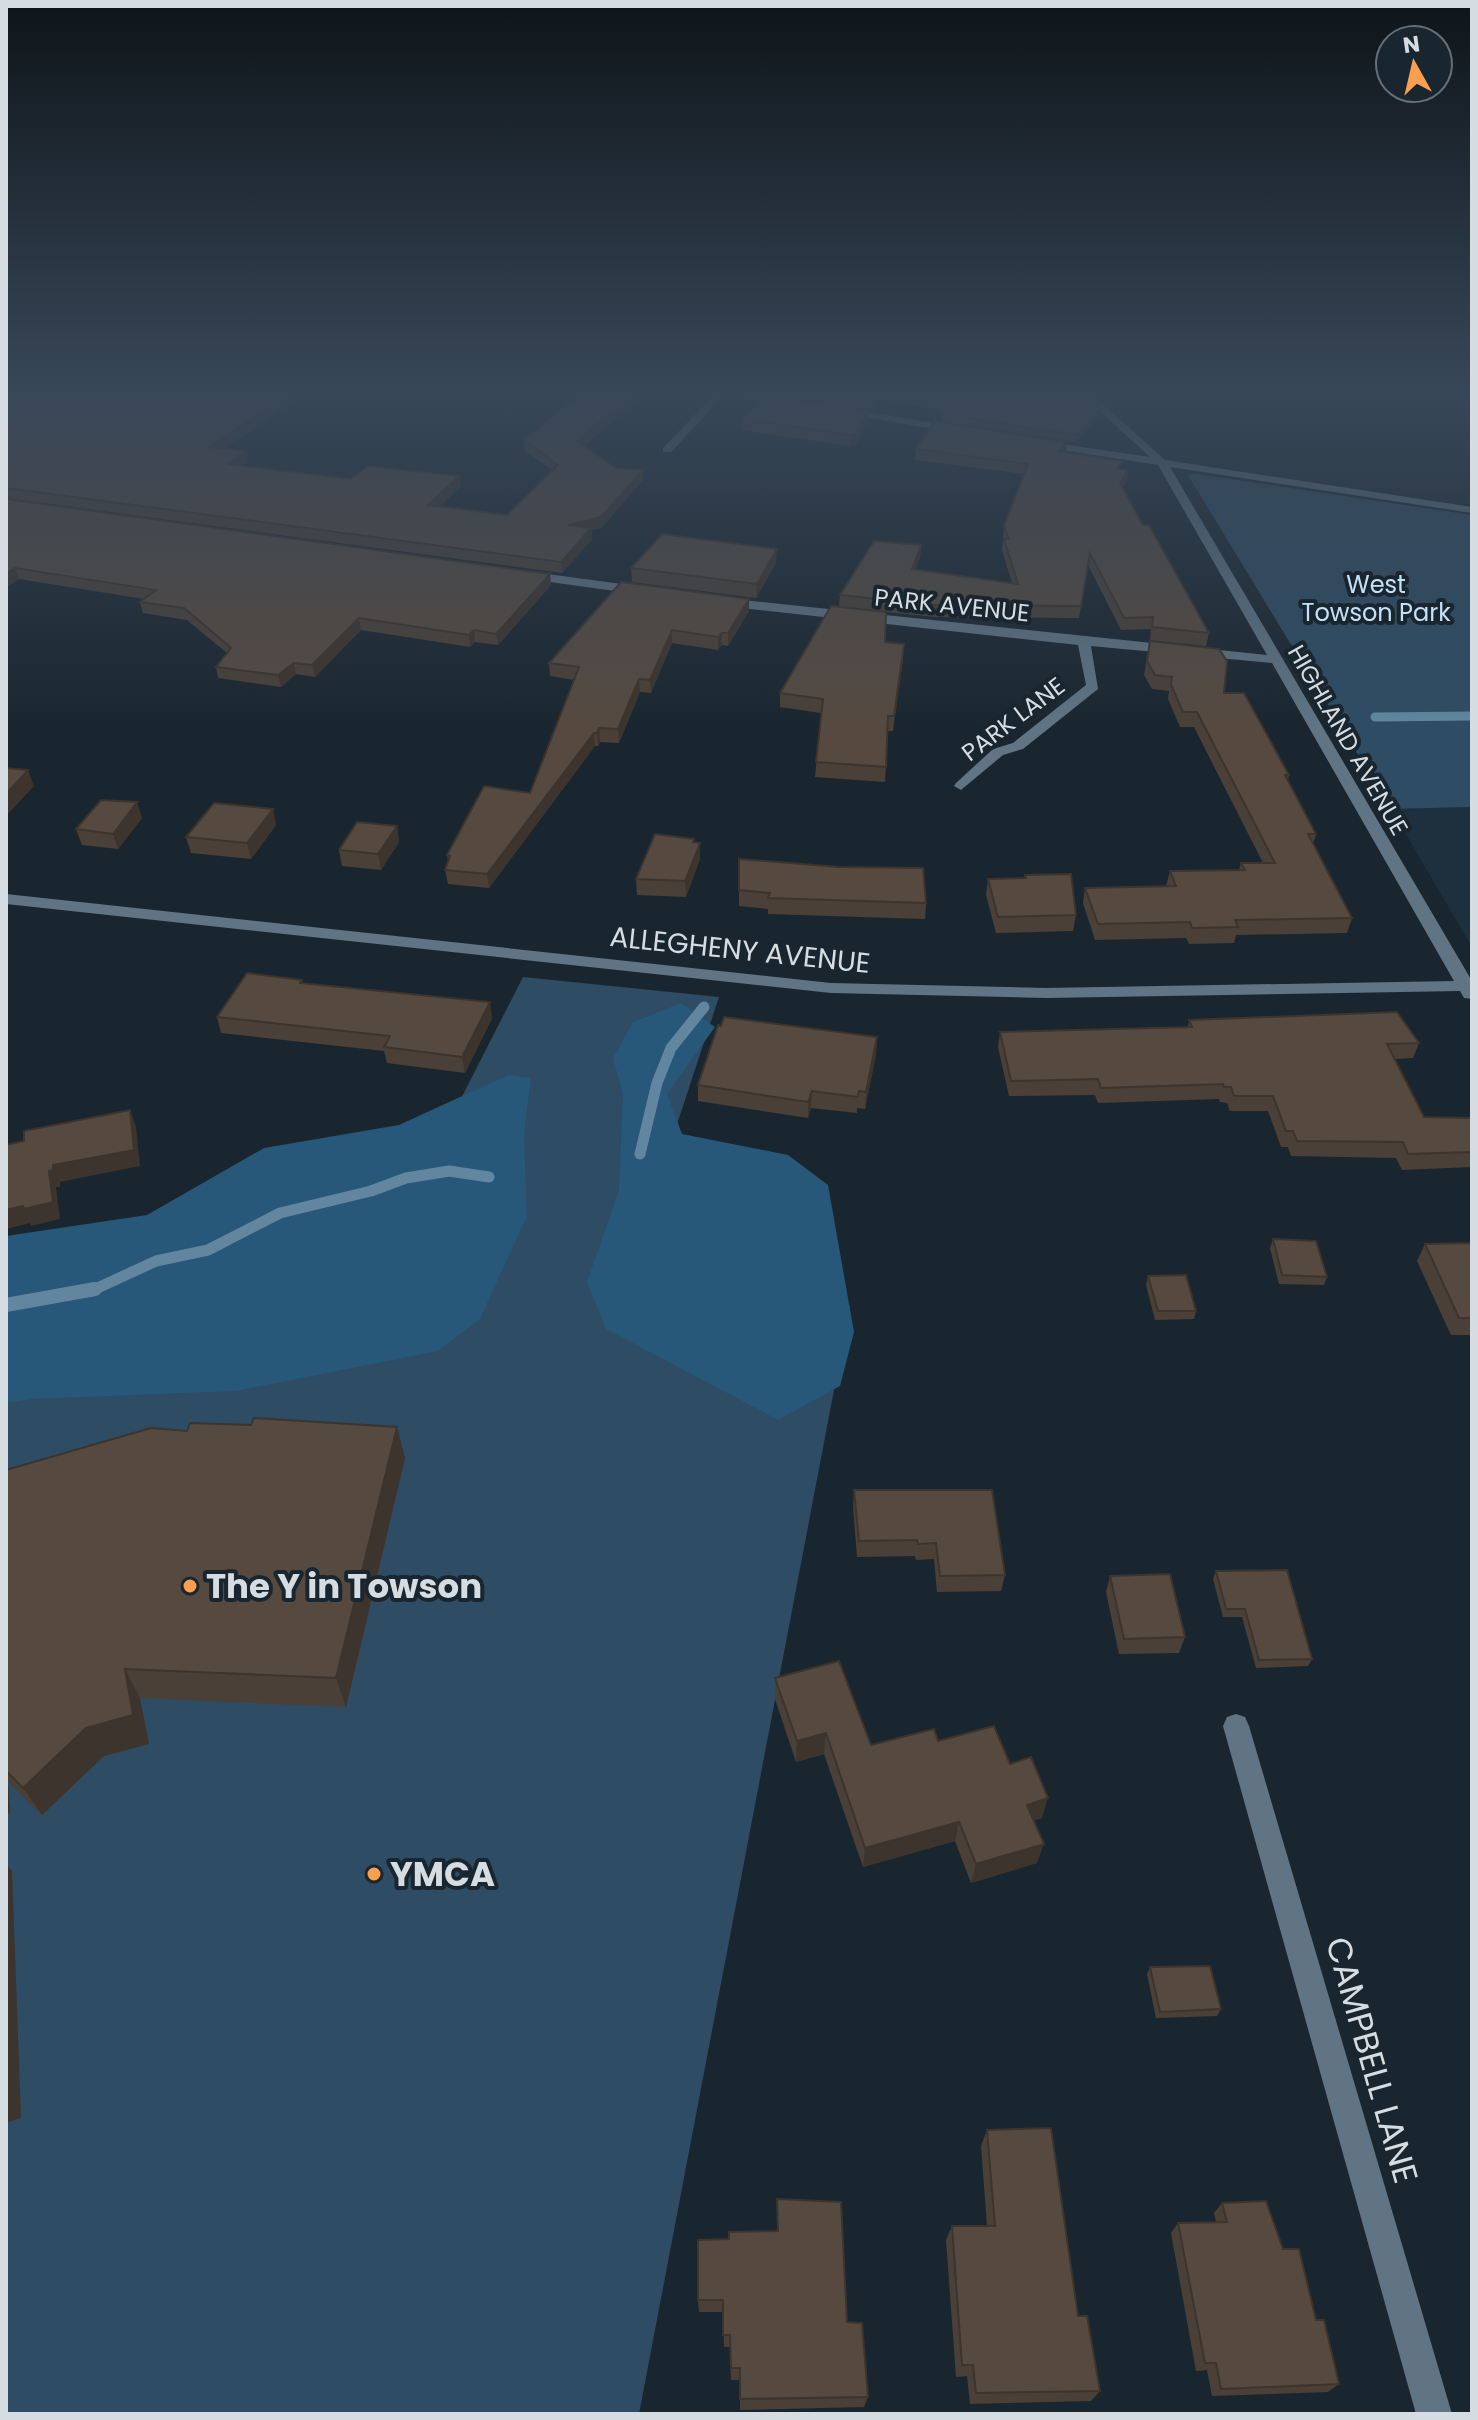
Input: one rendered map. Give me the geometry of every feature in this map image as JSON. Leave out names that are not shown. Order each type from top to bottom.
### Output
[{"type":"street","name":"HIGHLAND AVENUE","points":[[1186,503],[1470,990]]},
{"type":"street","points":[[1425,503],[1472,510]]},
{"type":"street","points":[[510,573],[664,594]]},
{"type":"street","name":"PARK AVENUE","points":[[711,600],[1255,660],[1276,659]]},
{"type":"street","name":"PARK LANE","points":[[961,786],[998,752],[1018,746],[1093,686],[1084,641]]},
{"type":"street","name":"ALLEGHENY AVENUE","points":[[6,899],[831,988],[1046,993],[1470,990]]},
{"type":"street","name":"CAMPBELL LANE","points":[[1236,1726],[1434,2414]]},
{"type":"shaded area","points":[[1472,807],[1472,947],[1391,809]]},
{"type":"shaded area","points":[[681,1003],[715,1027],[667,1094],[682,1134],[788,1155],[828,1185],[854,1332],[840,1386],[778,1420],[606,1329],[587,1282],[619,1190],[623,1095],[613,1058],[633,1022]]},
{"type":"shaded area","points":[[508,1075],[531,1078],[524,1135],[527,1216],[480,1319],[438,1351],[236,1391],[32,1399],[6,1403],[6,1236],[147,1215],[264,1148],[399,1125]]},
{"type":"green space","name":"West Towson Park","points":[[1205,503],[1391,503],[1472,515],[1472,807],[1391,809]]},
{"type":"green space","name":"YMCA","points":[[523,977],[719,997],[615,1312],[850,1306],[639,2414],[6,2414],[6,1334],[347,1322]]},
{"type":"building","points":[[6,503],[35,503],[550,574],[496,634],[474,630],[469,635],[359,618],[312,665],[294,663],[278,675],[216,667],[231,648],[184,608],[140,602],[156,590],[15,568],[6,574]]},
{"type":"building","points":[[118,503],[430,503],[428,505],[507,515],[519,503],[614,503],[601,517],[568,525],[591,528],[561,562]]},
{"type":"building","points":[[1013,503],[1131,503],[1143,525],[1149,525],[1209,633],[1152,627],[1153,617],[1124,618],[1090,553],[1081,606],[936,605],[840,595],[874,541],[921,545],[912,569],[1018,584],[1004,539],[1009,539],[1004,526]]},
{"type":"building","points":[[662,534],[777,549],[757,584],[631,568]]},
{"type":"building","points":[[621,582],[749,599],[728,633],[718,637],[672,630],[650,680],[639,679],[618,729],[599,728],[594,733],[487,874],[445,870],[450,856],[447,855],[484,786],[530,793],[579,667],[549,663]]},
{"type":"building","points":[[831,606],[886,612],[885,642],[904,644],[894,716],[888,716],[886,767],[816,762],[823,699],[780,693]]},
{"type":"building","points":[[1150,641],[1219,649],[1227,661],[1224,693],[1244,693],[1289,775],[1285,775],[1316,834],[1308,834],[1352,918],[1235,920],[1238,927],[1192,928],[1190,922],[1098,924],[1085,888],[1176,886],[1170,871],[1245,870],[1241,863],[1275,863],[1197,712],[1183,712],[1171,685],[1172,677],[1155,675],[1147,661]]},
{"type":"building","points":[[6,768],[28,770],[6,794]]},
{"type":"building","points":[[101,800],[137,802],[113,834],[76,829]]},
{"type":"building","points":[[214,803],[273,809],[247,843],[186,837]]},
{"type":"building","points":[[357,822],[397,826],[378,854],[339,850]]},
{"type":"building","points":[[655,834],[694,839],[693,842],[700,843],[685,881],[636,879]]},
{"type":"building","points":[[739,859],[839,867],[923,868],[926,903],[768,898],[770,893],[739,890]]},
{"type":"building","points":[[1071,874],[1076,915],[998,917],[988,879]]},
{"type":"building","points":[[247,973],[302,980],[300,983],[490,1002],[462,1057],[384,1047],[390,1036],[217,1017]]},
{"type":"building","points":[[1397,1012],[1419,1043],[1387,1044],[1424,1117],[1472,1118],[1472,1152],[1408,1154],[1403,1142],[1297,1141],[1293,1131],[1286,1131],[1273,1096],[1234,1096],[1231,1087],[1224,1087],[1223,1084],[1101,1088],[1098,1079],[1011,1081],[1000,1032],[1192,1027],[1189,1020]]},
{"type":"building","points":[[724,1017],[877,1037],[866,1092],[859,1091],[858,1097],[812,1091],[808,1102],[698,1085],[718,1025],[721,1026]]},
{"type":"building","points":[[130,1110],[134,1150],[53,1165],[53,1170],[49,1171],[53,1202],[6,1210],[6,1145],[24,1141],[24,1131]]},
{"type":"building","points":[[1273,1239],[1316,1241],[1327,1277],[1282,1275]]},
{"type":"building","points":[[1472,1243],[1472,1318],[1459,1318],[1425,1244]]},
{"type":"building","points":[[1186,1275],[1196,1311],[1158,1311],[1148,1276]]},
{"type":"building","name":"The Y in Towson","points":[[254,1418],[397,1427],[336,1678],[125,1669],[133,1715],[86,1728],[23,1788],[6,1771],[6,1470],[151,1428],[187,1431],[190,1423],[251,1425]]},
{"type":"building","points":[[854,1490],[992,1490],[1005,1575],[940,1576],[936,1543],[918,1544],[917,1540],[859,1541]]},
{"type":"building","points":[[1287,1570],[1312,1659],[1259,1660],[1245,1609],[1226,1609],[1216,1571]]},
{"type":"building","points":[[1170,1574],[1185,1637],[1124,1639],[1110,1576]]},
{"type":"building","points":[[839,1661],[871,1745],[934,1729],[938,1741],[994,1726],[1010,1764],[1031,1757],[1048,1798],[1027,1805],[1044,1844],[976,1864],[959,1822],[865,1848],[826,1733],[797,1741],[775,1678]]},
{"type":"building","points":[[1210,1966],[1221,2009],[1160,2012],[1150,1967]]},
{"type":"building","points":[[1051,2128],[1078,2316],[1087,2316],[1100,2391],[976,2393],[973,2365],[962,2365],[952,2226],[995,2226],[987,2130]]},
{"type":"building","points":[[777,2199],[841,2202],[847,2322],[862,2323],[868,2397],[740,2399],[740,2368],[731,2368],[730,2335],[723,2335],[723,2300],[698,2300],[698,2240],[729,2239],[729,2232],[778,2231]]},
{"type":"building","points":[[1266,2201],[1283,2249],[1299,2249],[1316,2320],[1324,2320],[1339,2384],[1221,2389],[1216,2363],[1205,2363],[1178,2223],[1227,2222],[1222,2203]]},
{"type":"waterway","points":[[1375,717],[1472,716]]},
{"type":"waterway","points":[[640,1154],[657,1083],[671,1048],[704,1007]]},
{"type":"waterway","points":[[91,1291],[156,1261],[208,1250],[280,1213],[371,1191],[406,1178],[449,1171],[489,1177]]},
{"type":"waterway","points":[[6,1305],[95,1289]]},
{"type":"place","name":"The Y in Towson","points":[[190,1586]]},
{"type":"place","name":"YMCA","points":[[374,1874]]}]
